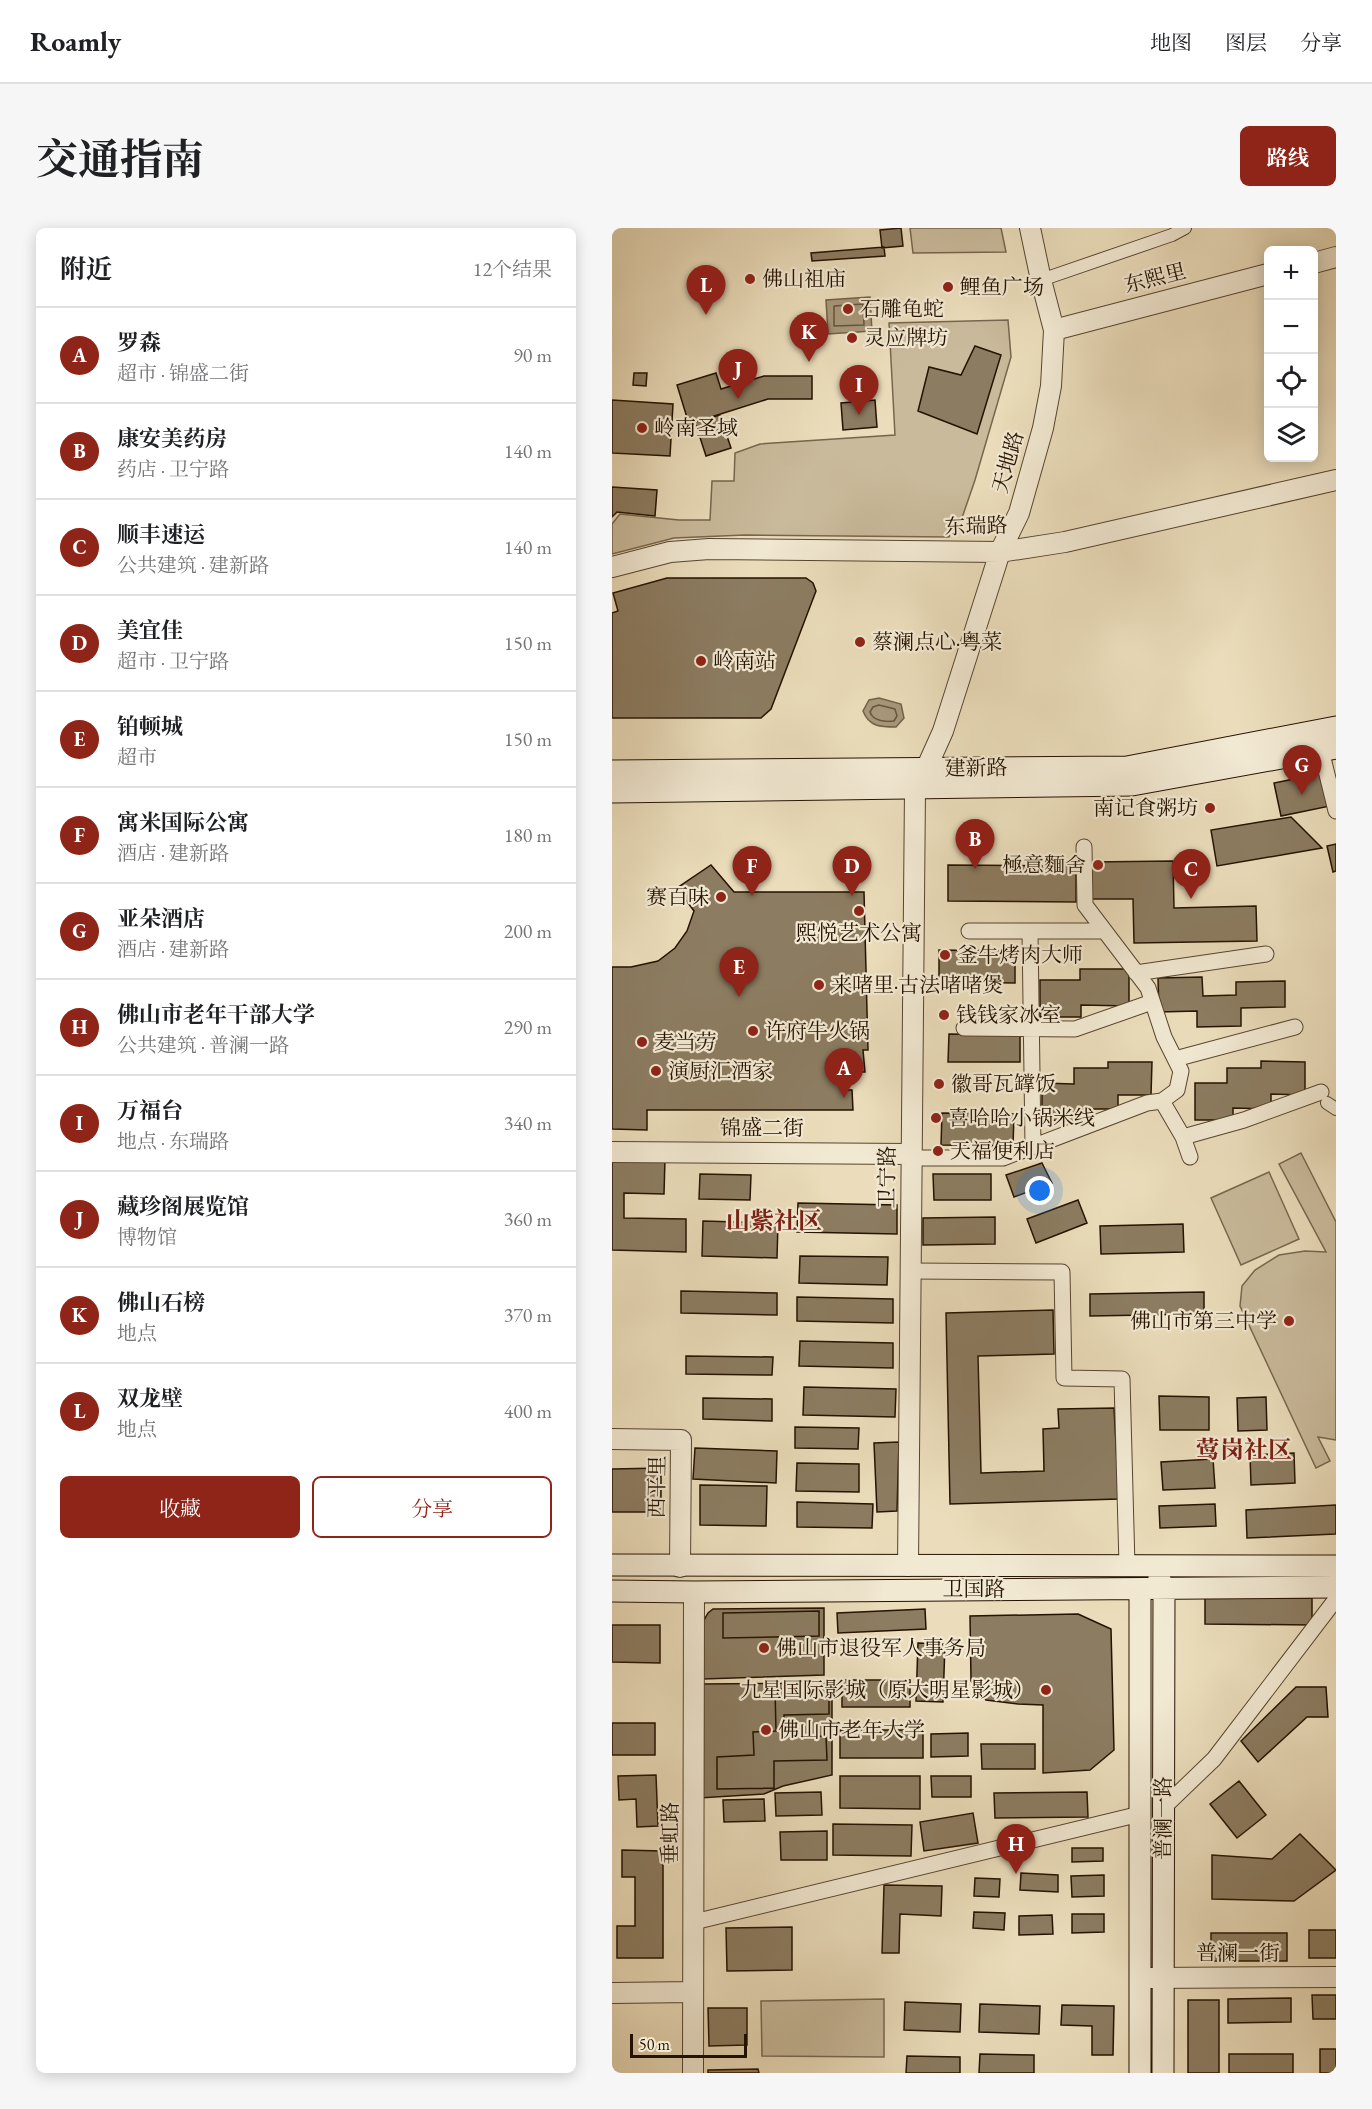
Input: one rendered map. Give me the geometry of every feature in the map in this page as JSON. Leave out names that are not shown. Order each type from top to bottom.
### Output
[{"type":"main road","name":"建新路","points":[[612,771],[1127,767],[1336,727]]},
{"type":"main road","name":"建新路","points":[[612,792],[1132,785],[1329,749]]},
{"type":"main road","points":[[612,1565],[1336,1566]]},
{"type":"main road","points":[[1140,1589],[1154,1566]]},
{"type":"main road","name":"普澜一路","points":[[1154,1566],[1164,1589],[1164,2073]]},
{"type":"main road","name":"卫国路","points":[[612,1591],[1336,1587]]},
{"type":"main road","name":"普澜一路","points":[[1140,1589],[1140,2073]]},
{"type":"street","name":"天地路","points":[[926,769],[943,731],[1000,552],[1018,513],[1042,428],[1051,386],[1054,330],[1030,228]]},
{"type":"street","points":[[1041,280],[1170,231],[1185,228]]},
{"type":"street","points":[[1318,262],[1336,257]]},
{"type":"street","name":"东熙里","points":[[1054,330],[1264,275]]},
{"type":"street","name":"东瑞路","points":[[612,567],[670,552],[708,549],[1000,552],[1065,542],[1336,480]]},
{"type":"street","points":[[1329,749],[1336,811]]},
{"type":"street","name":"卫宁路","points":[[908,1566],[915,789]]},
{"type":"street","points":[[912,1156],[1003,1158],[1147,1103],[1162,1101],[1177,1090],[1181,1071],[1164,1037],[1148,988],[1085,905],[1084,847]]},
{"type":"street","points":[[969,931],[1104,931]]},
{"type":"street","points":[[1030,931],[1033,1146]]},
{"type":"street","points":[[1136,973],[1266,954]]},
{"type":"street","points":[[964,1028],[1075,1029],[1152,1002]]},
{"type":"street","points":[[1175,1059],[1295,1027]]},
{"type":"street","points":[[1162,1101],[1183,1137],[1190,1157]]},
{"type":"street","points":[[1183,1137],[1244,1120],[1328,1101]]},
{"type":"street","name":"锦盛二街","points":[[612,1152],[912,1156]]},
{"type":"street","points":[[910,1271],[1062,1272],[1064,1378],[1122,1379],[1127,1566]]},
{"type":"street","name":"西平里","points":[[612,1439],[681,1440],[680,1566]]},
{"type":"street","name":"垂虹路","points":[[693,2073],[694,1592]]},
{"type":"street","points":[[1163,1808],[1214,1759],[1336,1599]]},
{"type":"street","points":[[694,1922],[1140,1814]]},
{"type":"street","name":"普澜一街","points":[[1140,1978],[1336,1977]]},
{"type":"street","points":[[612,1993],[693,1992]]},
{"type":"shaded area","points":[[910,228],[1001,228],[1006,252],[913,253]]},
{"type":"shaded area","points":[[1008,320],[1011,357],[963,515],[949,537],[745,535],[674,538],[612,554],[612,524],[620,514],[679,520],[710,520],[712,481],[734,481],[735,453],[760,444],[895,435],[889,323]]},
{"type":"shaded area","points":[[1301,1153],[1336,1222],[1336,1440],[1318,1437],[1330,1461],[1316,1468],[1240,1306],[1242,1286],[1255,1270],[1279,1255],[1305,1251],[1326,1252],[1279,1164]]},
{"type":"shaded area","points":[[1269,1172],[1299,1239],[1241,1265],[1211,1198]]},
{"type":"shaded area","points":[[884,1999],[884,2057],[762,2056],[761,2001]]},
{"type":"water","points":[[870,297],[872,331],[828,334],[826,300]]},
{"type":"water","points":[[879,698],[901,704],[904,718],[896,727],[876,725],[863,711],[869,700]]},
{"type":"building","points":[[901,228],[903,246],[882,248],[880,230]]},
{"type":"building","points":[[884,247],[885,256],[812,261],[811,253]]},
{"type":"building","points":[[975,346],[1001,355],[977,434],[918,411],[929,367],[961,375]]},
{"type":"building","points":[[634,373],[647,373],[646,386],[633,385]]},
{"type":"building","points":[[716,373],[721,389],[764,376],[812,376],[812,399],[768,399],[689,424],[677,385]]},
{"type":"building","name":"岭南圣域","points":[[612,400],[673,404],[670,456],[612,453]]},
{"type":"building","points":[[875,400],[877,427],[843,430],[841,403]]},
{"type":"building","points":[[720,415],[731,448],[706,456],[695,422]]},
{"type":"building","points":[[612,487],[657,490],[655,516],[617,512],[612,517]]},
{"type":"building","name":"岭南站","points":[[667,578],[806,578],[813,583],[816,591],[771,709],[761,718],[612,718],[612,613],[618,611],[613,593]]},
{"type":"building","points":[[1323,773],[1330,806],[1281,816],[1274,783]]},
{"type":"building","points":[[1291,817],[1322,848],[1217,866],[1211,830]]},
{"type":"building","points":[[1336,844],[1336,871],[1333,872],[1327,846]]},
{"type":"building","points":[[1173,861],[1174,908],[1256,906],[1257,941],[1134,943],[1133,899],[1091,899],[1091,862]]},
{"type":"building","points":[[711,865],[734,892],[864,892],[868,1050],[863,1050],[865,1072],[843,1072],[844,1090],[852,1090],[853,1110],[647,1110],[647,1130],[612,1129],[612,967],[631,967],[658,961],[675,948],[687,931],[694,911],[677,888]]},
{"type":"building","points":[[948,865],[1076,866],[1076,902],[948,901]]},
{"type":"building","points":[[939,950],[1015,951],[1015,983],[939,982]]},
{"type":"building","points":[[1080,969],[1129,969],[1129,1006],[1081,1005],[1081,1017],[1040,1017],[1040,980],[1080,980]]},
{"type":"building","points":[[1202,977],[1203,996],[1236,995],[1236,982],[1285,981],[1285,1007],[1241,1008],[1241,1026],[1197,1027],[1197,1011],[1159,1012],[1158,978]]},
{"type":"building","points":[[949,1034],[1020,1035],[1020,1062],[948,1062]]},
{"type":"building","points":[[1261,1061],[1305,1062],[1305,1095],[1271,1094],[1271,1109],[1233,1108],[1233,1120],[1195,1120],[1195,1083],[1227,1083],[1227,1068],[1261,1068]]},
{"type":"building","points":[[1108,1062],[1152,1062],[1151,1095],[1118,1095],[1118,1109],[1079,1109],[1079,1121],[1042,1120],[1042,1083],[1074,1084],[1074,1068],[1108,1068]]},
{"type":"building","points":[[942,1113],[1014,1114],[1013,1146],[941,1145]]},
{"type":"building","points":[[612,1158],[665,1159],[664,1194],[624,1193],[624,1218],[686,1219],[686,1252],[612,1250]]},
{"type":"building","points":[[1042,1163],[1052,1183],[1014,1197],[1006,1175]]},
{"type":"building","points":[[700,1174],[751,1175],[750,1200],[699,1199]]},
{"type":"building","points":[[933,1174],[991,1174],[991,1200],[934,1200]]},
{"type":"building","points":[[1078,1200],[1087,1223],[1036,1243],[1027,1219]]},
{"type":"building","points":[[798,1203],[897,1205],[897,1234],[797,1232]]},
{"type":"building","points":[[995,1217],[995,1244],[923,1245],[923,1218]]},
{"type":"building","points":[[703,1221],[778,1223],[777,1258],[702,1256]]},
{"type":"building","points":[[1183,1224],[1184,1252],[1101,1254],[1100,1226]]},
{"type":"building","points":[[800,1256],[888,1257],[887,1285],[799,1283]]},
{"type":"building","points":[[681,1291],[777,1293],[777,1315],[681,1313]]},
{"type":"building","points":[[1204,1292],[1204,1314],[1090,1316],[1090,1294]]},
{"type":"building","points":[[797,1297],[893,1299],[893,1323],[797,1321]]},
{"type":"building","points":[[1053,1310],[1054,1354],[978,1356],[981,1473],[1044,1471],[1043,1429],[1059,1428],[1058,1409],[1114,1408],[1119,1499],[950,1504],[946,1313]]},
{"type":"building","points":[[800,1341],[893,1343],[893,1368],[799,1366]]},
{"type":"building","points":[[686,1356],[773,1357],[772,1375],[686,1374]]},
{"type":"building","points":[[804,1387],[896,1389],[895,1417],[803,1415]]},
{"type":"building","points":[[1159,1396],[1209,1397],[1209,1430],[1160,1430]]},
{"type":"building","points":[[1266,1397],[1267,1430],[1238,1431],[1237,1398]]},
{"type":"building","points":[[703,1398],[772,1399],[772,1421],[703,1419]]},
{"type":"building","points":[[795,1427],[859,1428],[858,1449],[795,1448]]},
{"type":"building","points":[[899,1442],[897,1511],[877,1512],[874,1443]]},
{"type":"building","points":[[695,1448],[777,1451],[776,1483],[693,1479]]},
{"type":"building","points":[[1294,1453],[1295,1483],[1251,1485],[1250,1455]]},
{"type":"building","points":[[1213,1459],[1215,1488],[1163,1490],[1161,1462]]},
{"type":"building","points":[[797,1463],[859,1464],[859,1492],[796,1491]]},
{"type":"building","points":[[661,1468],[661,1512],[612,1512],[612,1469]]},
{"type":"building","points":[[700,1485],[767,1486],[766,1526],[700,1525]]},
{"type":"building","points":[[797,1502],[873,1504],[872,1528],[797,1527]]},
{"type":"building","points":[[1215,1504],[1216,1526],[1160,1528],[1159,1506]]},
{"type":"building","points":[[1336,1505],[1336,1534],[1247,1538],[1246,1510]]},
{"type":"building","points":[[1205,1598],[1312,1598],[1312,1625],[1205,1624]]},
{"type":"building","name":"佛山市退役军人事务局","points":[[824,1608],[824,1675],[703,1679],[703,1622],[713,1609]]},
{"type":"building","points":[[925,1609],[926,1629],[838,1633],[837,1613]]},
{"type":"building","points":[[819,1611],[819,1636],[723,1638],[723,1613]]},
{"type":"building","name":"九星国际影城（原大明星影城）","points":[[1078,1614],[1111,1629],[1114,1750],[1090,1770],[1043,1773],[1043,1705],[986,1700],[971,1681],[970,1616]]},
{"type":"building","points":[[612,1625],[660,1625],[660,1663],[612,1662]]},
{"type":"building","points":[[918,1643],[945,1644],[943,1702],[916,1701]]},
{"type":"building","points":[[842,1680],[910,1680],[910,1707],[842,1707]]},
{"type":"building","name":"佛山市老年大学","points":[[832,1683],[832,1775],[783,1786],[764,1794],[699,1798],[700,1684]]},
{"type":"building","points":[[1296,1687],[1326,1687],[1328,1717],[1307,1717],[1258,1762],[1241,1741]]},
{"type":"building","points":[[829,1688],[829,1714],[784,1715],[784,1737],[826,1736],[827,1760],[774,1761],[774,1788],[717,1789],[717,1757],[754,1755],[753,1732],[776,1731],[775,1689]]},
{"type":"building","points":[[612,1723],[655,1723],[655,1755],[612,1755]]},
{"type":"building","points":[[840,1730],[923,1730],[923,1758],[840,1758]]},
{"type":"building","points":[[968,1733],[968,1756],[931,1757],[931,1734]]},
{"type":"building","points":[[981,1744],[1035,1744],[1035,1769],[982,1769]]},
{"type":"building","points":[[656,1775],[658,1826],[637,1827],[636,1799],[619,1800],[618,1776]]},
{"type":"building","points":[[840,1776],[920,1776],[920,1809],[840,1808]]},
{"type":"building","points":[[931,1776],[971,1776],[971,1797],[932,1797]]},
{"type":"building","points":[[1239,1781],[1266,1815],[1237,1838],[1210,1804]]},
{"type":"building","points":[[821,1792],[822,1815],[776,1816],[775,1793]]},
{"type":"building","points":[[1087,1792],[1088,1817],[995,1818],[994,1793]]},
{"type":"building","points":[[764,1799],[765,1821],[724,1822],[723,1800]]},
{"type":"building","points":[[973,1813],[978,1843],[924,1851],[920,1822]]},
{"type":"building","points":[[833,1824],[912,1825],[911,1856],[833,1855]]},
{"type":"building","points":[[827,1831],[827,1860],[781,1860],[780,1832]]},
{"type":"building","points":[[1300,1834],[1336,1870],[1294,1901],[1212,1899],[1212,1855],[1272,1859]]},
{"type":"building","points":[[1072,1848],[1103,1848],[1103,1861],[1072,1862]]},
{"type":"building","points":[[622,1850],[663,1851],[663,1958],[617,1958],[617,1926],[635,1926],[635,1877],[622,1877]]},
{"type":"building","points":[[1021,1873],[1058,1875],[1058,1892],[1020,1890]]},
{"type":"building","points":[[1104,1875],[1104,1896],[1072,1897],[1071,1876]]},
{"type":"building","points":[[975,1878],[1000,1879],[999,1897],[974,1896]]},
{"type":"building","points":[[884,1885],[942,1886],[941,1916],[900,1914],[899,1953],[882,1953]]},
{"type":"building","points":[[974,1912],[1005,1913],[1004,1930],[973,1928]]},
{"type":"building","points":[[1072,1914],[1104,1914],[1104,1932],[1072,1933]]},
{"type":"building","points":[[1052,1915],[1053,1934],[1019,1935],[1019,1916]]},
{"type":"building","points":[[792,1927],[792,1970],[727,1971],[726,1928]]},
{"type":"building","points":[[1309,1930],[1336,1930],[1336,1958],[1309,1958]]},
{"type":"building","points":[[1211,1933],[1287,1933],[1287,1961],[1211,1961]]},
{"type":"building","points":[[1312,1995],[1336,1995],[1336,2019],[1313,2019]]},
{"type":"building","points":[[1291,1998],[1291,2022],[1228,2023],[1228,1999]]},
{"type":"building","points":[[1188,2000],[1219,2000],[1219,2073],[1188,2073]]},
{"type":"building","points":[[905,2002],[961,2004],[960,2032],[904,2030]]},
{"type":"building","points":[[980,2004],[1040,2006],[1039,2034],[979,2032]]},
{"type":"building","points":[[1062,2005],[1114,2006],[1113,2055],[1092,2055],[1092,2026],[1061,2025]]},
{"type":"building","points":[[708,2008],[747,2008],[747,2045],[709,2046]]},
{"type":"building","points":[[1320,2049],[1336,2049],[1336,2073],[1320,2073]]},
{"type":"building","points":[[980,2054],[1034,2055],[1034,2073],[979,2073]]},
{"type":"building","points":[[1229,2054],[1293,2054],[1293,2073],[1229,2073]]},
{"type":"building","points":[[907,2056],[960,2057],[960,2073],[906,2073]]},
{"type":"building","points":[[758,2069],[759,2073],[708,2073],[708,2070]]},
{"type":"place","name":"佛山祖庙","points":[[750,279]]},
{"type":"place","name":"鲤鱼广场","points":[[948,287]]},
{"type":"place","name":"石雕龟蛇","points":[[848,309]]},
{"type":"place","name":"双龙壁","points":[[706,315]]},
{"type":"place","name":"灵应牌坊","points":[[852,338]]},
{"type":"place","name":"佛山石榜","points":[[809,362]]},
{"type":"place","name":"藏珍阁展览馆","points":[[738,399]]},
{"type":"place","name":"万福台","points":[[859,415]]},
{"type":"place","name":"岭南圣域","points":[[642,428]]},
{"type":"place","name":"蔡澜点心·粤菜","points":[[860,642]]},
{"type":"place","name":"岭南站","points":[[701,661]]},
{"type":"place","name":"亚朵酒店","points":[[1302,795]]},
{"type":"place","name":"南记食粥坊","points":[[1210,808]]},
{"type":"place","name":"極意麵舍","points":[[1098,865]]},
{"type":"place","name":"康安美药房","points":[[975,869]]},
{"type":"place","name":"寓米国际公寓","points":[[752,896]]},
{"type":"place","name":"美宜佳","points":[[852,896]]},
{"type":"place","name":"赛百味","points":[[721,897]]},
{"type":"place","name":"顺丰速运","points":[[1191,899]]},
{"type":"place","name":"熙悦艺术公寓","points":[[859,911]]},
{"type":"place","name":"釜牛烤肉大师","points":[[945,955]]},
{"type":"place","name":"来啫里·古法啫啫煲","points":[[819,985]]},
{"type":"place","name":"铂顿城","points":[[739,997]]},
{"type":"place","name":"钱钱家冰室","points":[[944,1015]]},
{"type":"place","name":"许府牛火锅","points":[[753,1031]]},
{"type":"place","name":"麦当劳","points":[[642,1042]]},
{"type":"place","name":"演厨汇酒家","points":[[656,1071]]},
{"type":"place","name":"徽哥瓦罉饭","points":[[939,1084]]},
{"type":"place","name":"罗森","points":[[844,1098]]},
{"type":"place","name":"喜哈哈小锅米线","points":[[936,1118]]},
{"type":"place","name":"天福便利店","points":[[938,1151]]},
{"type":"place","name":"佛山市第三中学","points":[[1289,1321]]},
{"type":"place","name":"佛山市退役军人事务局","points":[[764,1648]]},
{"type":"place","name":"九星国际影城（原大明星影城）","points":[[1046,1690]]},
{"type":"place","name":"佛山市老年大学","points":[[766,1730]]},
{"type":"place","name":"佛山市老年干部大学","points":[[1016,1874]]},
{"type":"district","name":"山紫社区","points":[[774,1221]]},
{"type":"district","name":"莺岗社区","points":[[1244,1450]]}]
